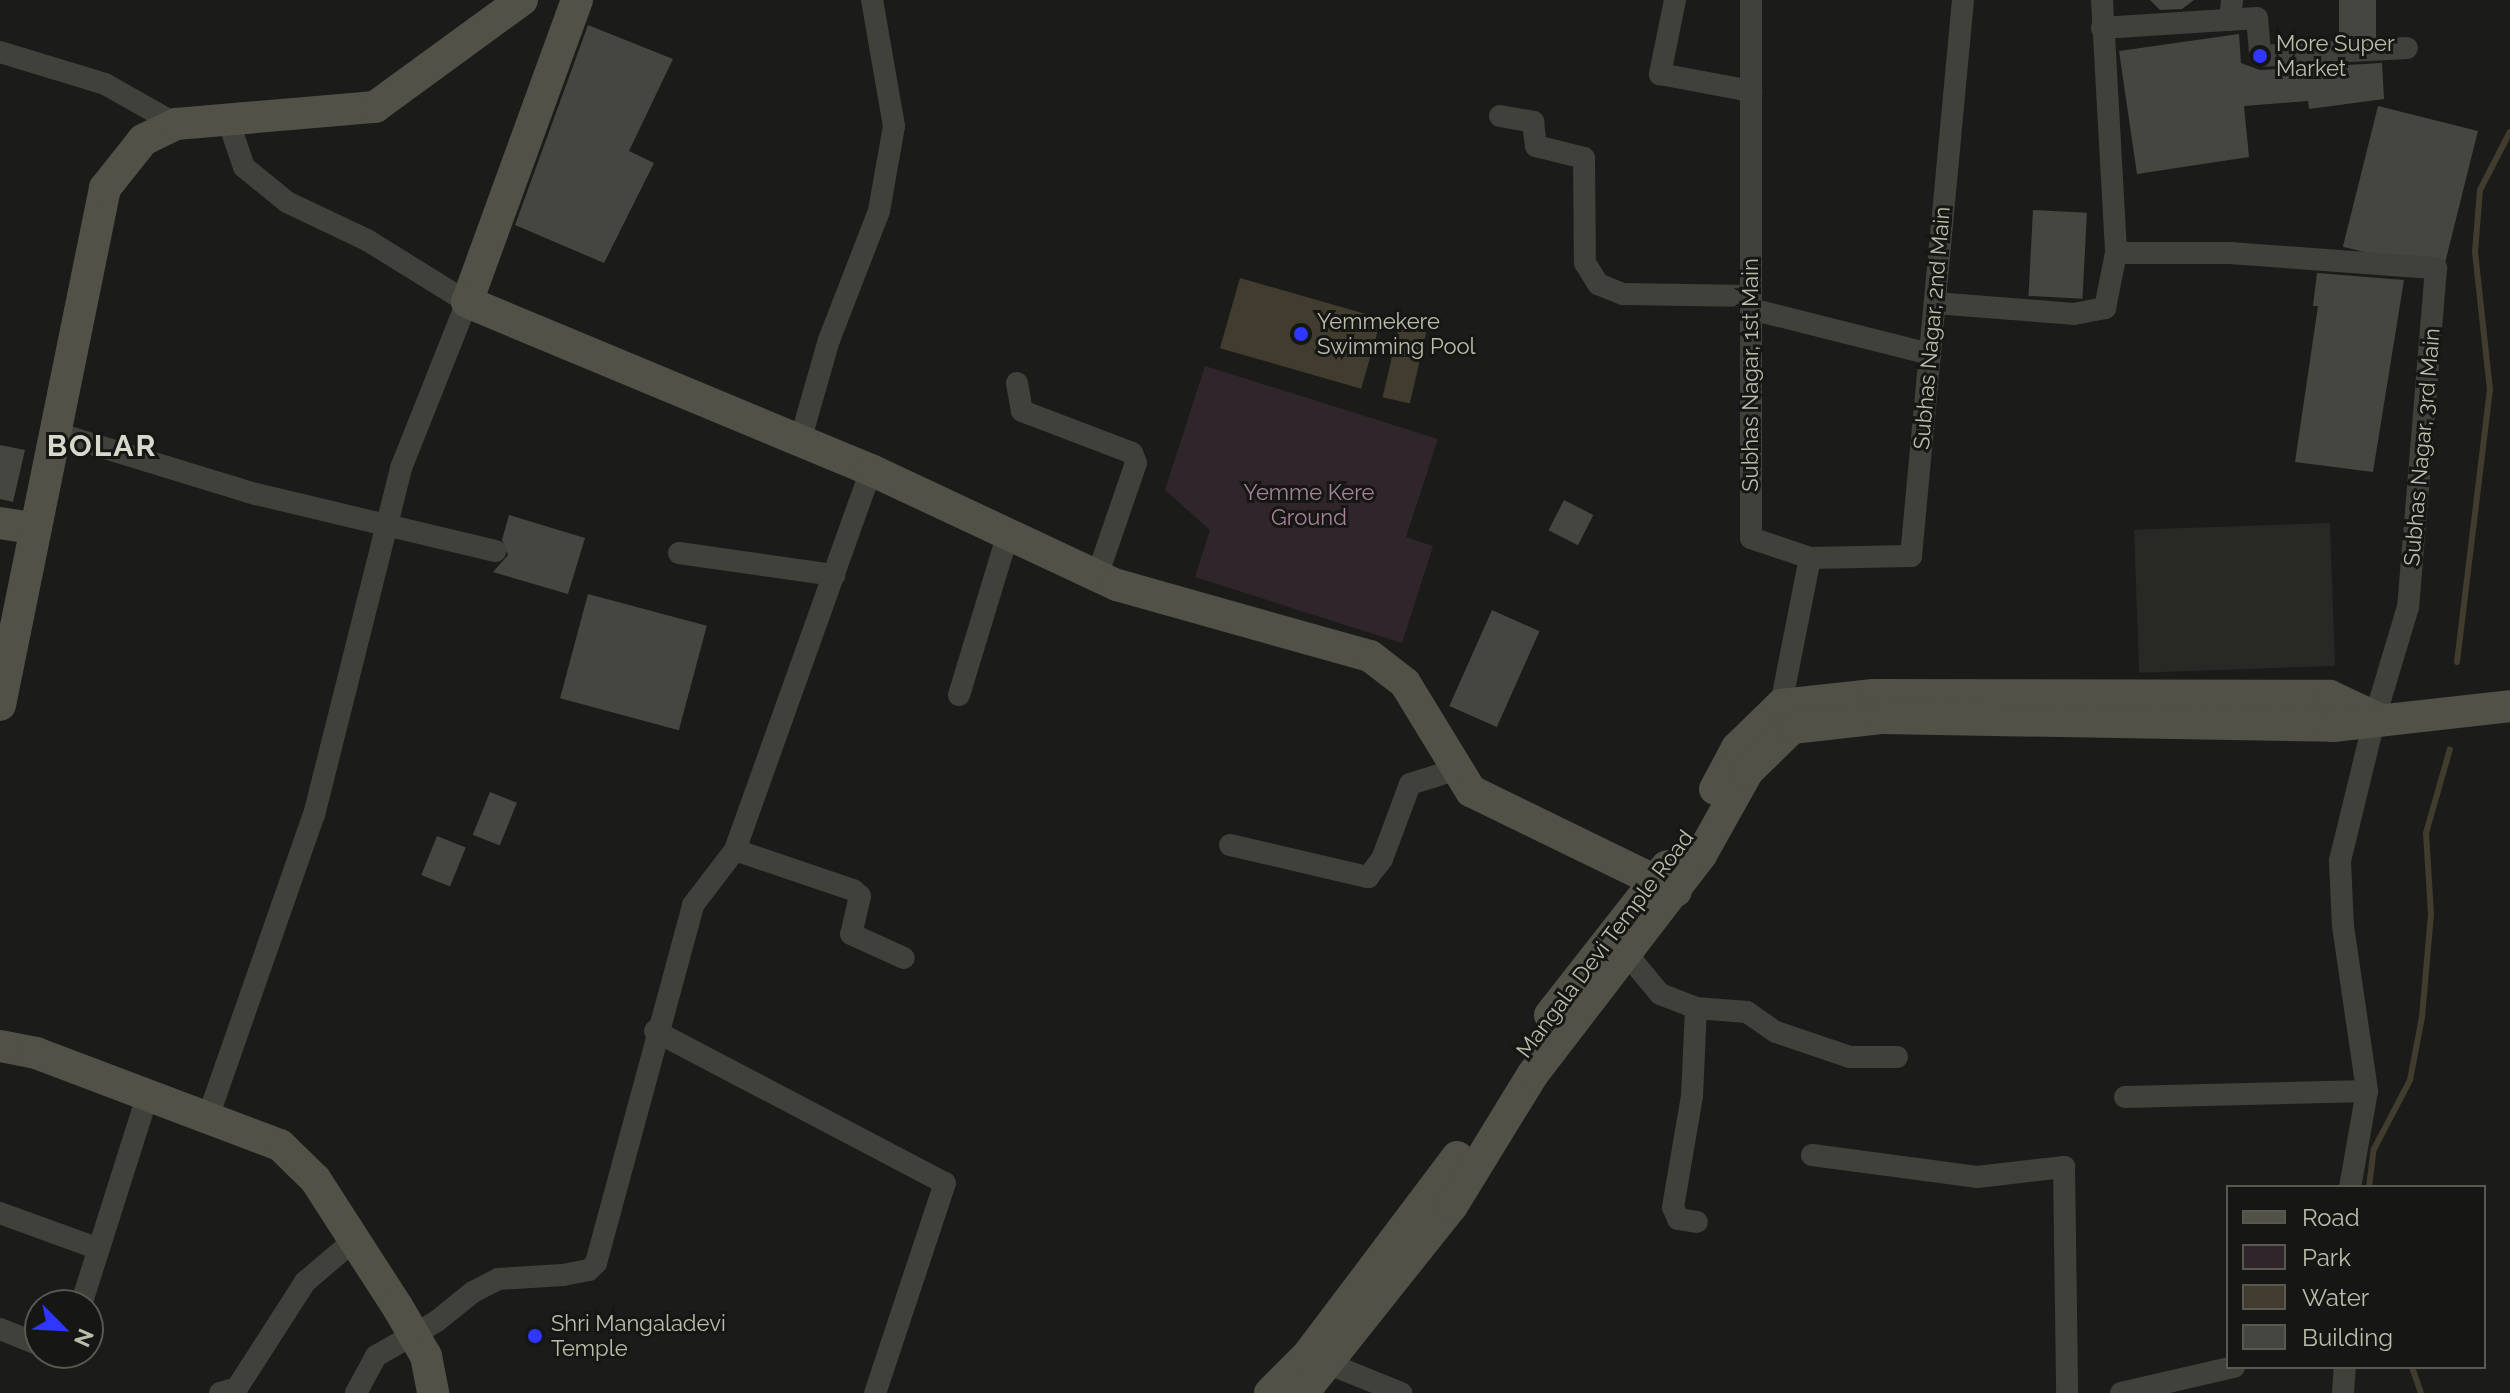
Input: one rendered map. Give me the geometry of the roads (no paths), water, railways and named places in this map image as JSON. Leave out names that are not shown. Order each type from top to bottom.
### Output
[{"type":"street","points":[[0,705],[105,188],[143,140],[176,124],[375,107],[522,0]]},
{"type":"street","points":[[208,1117],[314,815],[401,468],[467,302],[577,0]]},
{"type":"street","points":[[800,441],[829,340],[879,211],[894,126],[872,0]]},
{"type":"street","points":[[1675,0],[1660,74],[1751,91]]},
{"type":"street","name":"Subhas Nagar, 1st Main","points":[[1751,0],[1751,538],[1810,558]]},
{"type":"street","name":"Subhas Nagar, 2nd Main","points":[[1810,558],[1911,556],[1963,0]]},
{"type":"street","points":[[1935,303],[2074,314],[2105,308],[2116,253],[2102,0]]},
{"type":"street","points":[[2102,28],[2231,10],[2257,18],[2260,56],[2407,48]]},
{"type":"street","points":[[0,52],[105,84],[176,124]]},
{"type":"street","points":[[1500,116],[1533,122],[1536,146],[1584,158],[1585,263],[1598,284],[1623,294],[1751,303],[1930,354]]},
{"type":"street","points":[[228,120],[244,167],[287,202],[367,240],[467,302],[871,470],[1097,576],[1370,656],[1405,683],[1471,791],[1666,887]]},
{"type":"street","name":"Subhas Nagar, 3rd Main","points":[[2116,253],[2230,253],[2436,268],[2408,607],[2375,717],[2340,861],[2343,926],[2367,1091],[2350,1185]]},
{"type":"street","points":[[1017,383],[1022,411],[1132,453],[1136,463],[1097,576]]},
{"type":"street","points":[[56,433],[256,494],[495,551]]},
{"type":"street","points":[[356,1393],[376,1356],[498,1279],[589,1270],[596,1263],[655,1031],[693,905],[735,850],[871,470]]},
{"type":"street","points":[[0,523],[36,529]]},
{"type":"street","points":[[959,695],[1008,534]]},
{"type":"street","points":[[679,553],[834,575]]},
{"type":"street","points":[[1810,558],[1786,716],[1873,695],[2330,696],[2375,717],[2468,714],[2510,706]]},
{"type":"street","name":"Mangala Devi Temple Road","points":[[1270,1393],[1318,1359],[1452,1206],[1533,1074],[1627,954],[1666,887],[1691,831],[1737,748],[1786,716]]},
{"type":"street","points":[[1230,845],[1368,877],[1382,859],[1410,784],[1458,769]]},
{"type":"street","points":[[735,850],[853,890],[860,896],[851,934],[904,958]]},
{"type":"street","name":"Mangala Devi Temple Road","points":[[1303,1393],[1318,1359],[1441,1182],[1551,1013],[1666,887]]},
{"type":"street","points":[[1627,954],[1660,994],[1696,1008],[1747,1012],[1776,1032],[1850,1057],[1897,1057]]},
{"type":"street","points":[[1696,1008],[1692,1096],[1673,1215],[1697,1222]]},
{"type":"street","points":[[655,1031],[945,1183],[875,1393]]},
{"type":"street","points":[[0,1046],[36,1053],[280,1145],[315,1179],[352,1242],[413,1333],[426,1356],[433,1393]]},
{"type":"street","points":[[2125,1097],[2367,1091]]},
{"type":"street","points":[[86,1289],[148,1094]]},
{"type":"street","points":[[1812,1155],[1977,1177],[2064,1167],[2067,1393]]},
{"type":"street","points":[[0,1213],[99,1249]]},
{"type":"street","points":[[220,1393],[237,1388],[305,1282],[352,1242]]},
{"type":"street","points":[[0,1329],[24,1339]]},
{"type":"street","points":[[1318,1359],[1401,1393]]},
{"type":"street","points":[[2121,1393],[2226,1369]]},
{"type":"street","points":[[2343,1393],[2345,1369]]},
{"type":"water","name":"Yemmekere Swimming Pool","points":[[1240,278],[1381,319],[1361,389],[1220,348]]},
{"type":"water","name":"Yemmekere Swimming Pool","points":[[1399,326],[1426,332],[1410,403],[1383,397]]},
{"type":"waterway","points":[[2457,662],[2490,390],[2475,252],[2480,190],[2510,132]]},
{"type":"waterway","points":[[2369,1185],[2374,1149],[2410,1080],[2422,1017],[2431,914],[2426,833],[2450,749]]},
{"type":"waterway","points":[[2413,1369],[2421,1393]]},
{"type":"place","name":"More Super Market","points":[[2260,56]]},
{"type":"place","name":"Yemmekere Swimming Pool","points":[[1301,334]]},
{"type":"place","name":"Shri Mangaladevi Temple","points":[[535,1336]]},
{"type":"district","name":"BOLAR","points":[[102,446]]},
{"type":"park label","name":"Yemme Kere Ground","points":[[1309,504]]}]
